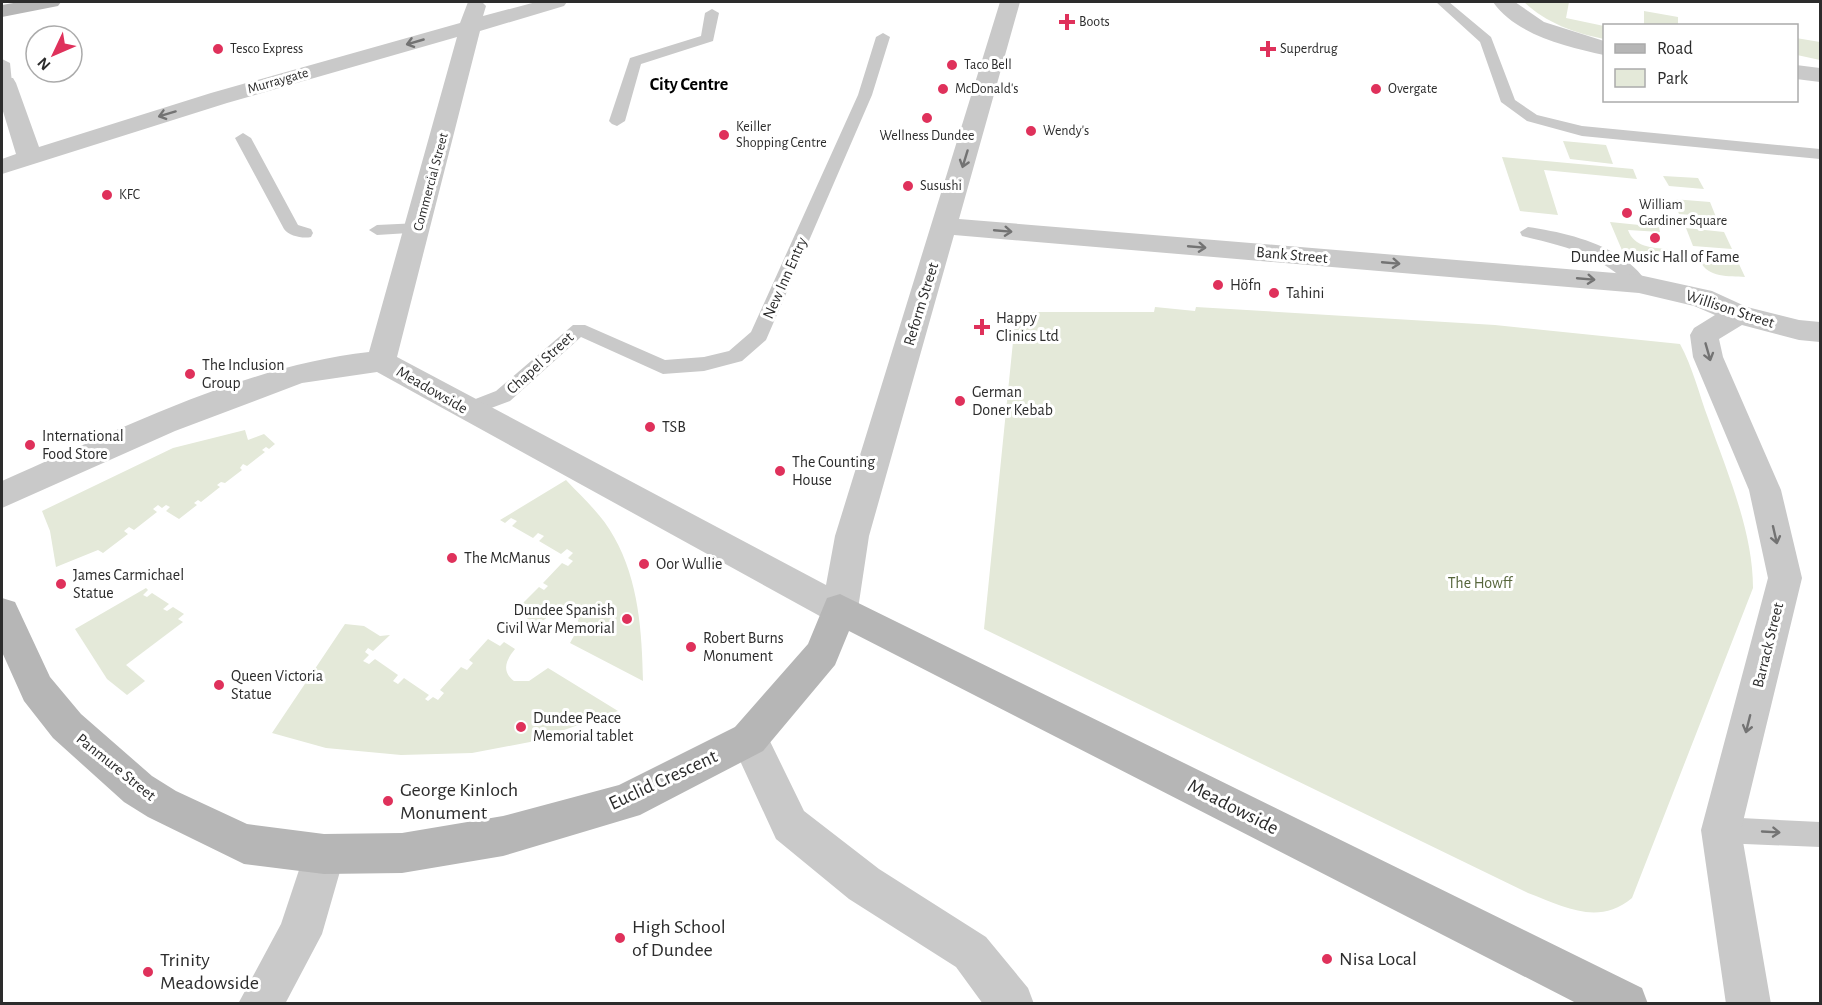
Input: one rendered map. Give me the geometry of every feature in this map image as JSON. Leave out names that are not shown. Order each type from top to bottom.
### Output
[{"type":"street","points":[[2,10],[51,2]]},
{"type":"street","name":"Commercial Street","points":[[381,361],[419,228],[471,26],[475,2]]},
{"type":"street","name":"Murraygate","points":[[2,167],[211,101],[557,2]]},
{"type":"street","name":"Reform Street","points":[[840,609],[852,536],[1010,2]]},
{"type":"street","points":[[1507,6],[1539,27],[1567,39],[1603,48]]},
{"type":"street","points":[[1798,72],[1821,75]]},
{"type":"street","points":[[4,73],[30,158]]},
{"type":"street","name":"Bank Street","points":[[945,226],[1640,284]]},
{"type":"street","name":"Willison Street","points":[[1640,284],[1702,297],[1738,314],[1799,330],[1821,332]]},
{"type":"street","name":"Barrack Street","points":[[1738,314],[1704,335],[1708,357],[1765,490],[1785,578],[1720,830],[1749,1004]]},
{"type":"street","name":"Meadowside","points":[[2,495],[164,423],[296,374],[328,367],[381,361],[467,410],[840,609],[1626,1004]]},
{"type":"street","points":[[840,609],[822,654],[749,739],[790,825],[864,884],[971,952],[1012,1004]]},
{"type":"street","name":"Panmure Street","points":[[2,614],[37,689],[67,726],[138,789],[162,804],[244,844],[324,854]]},
{"type":"street","name":"Euclid Crescent","points":[[324,854],[402,853],[503,837],[626,802],[749,739]]},
{"type":"street","points":[[260,1004],[300,934],[324,854]]},
{"type":"lane","points":[[1442,2],[1486,39],[1509,102],[1532,118],[1581,131],[1821,154]]},
{"type":"lane","points":[[617,121],[635,61],[708,38],[712,13]]},
{"type":"lane","name":"New Inn Entry","points":[[579,328],[663,367],[704,364],[735,356],[759,336],[865,95],[883,37]]},
{"type":"lane","points":[[243,138],[292,230],[305,233]]},
{"type":"lane","points":[[377,231],[419,228]]},
{"type":"lane","points":[[1528,232],[1559,237],[1577,243],[1613,261],[1628,271],[1640,284]]},
{"type":"lane","name":"Chapel Street","points":[[467,410],[503,396],[579,328]]},
{"type":"lane","points":[[1720,830],[1821,835]]},
{"type":"green space","points":[[1524,2],[1569,2],[1566,18],[1603,26],[1603,39],[1561,26]]},
{"type":"green space","points":[[1644,11],[1678,17],[1678,24],[1644,24]]},
{"type":"green space","points":[[1798,38],[1820,42],[1820,60],[1798,55]]},
{"type":"green space","points":[[1563,141],[1606,145],[1613,164],[1570,159]]},
{"type":"green space","points":[[1502,157],[1633,169],[1637,179],[1544,170],[1558,215],[1520,211]]},
{"type":"green space","points":[[1663,176],[1698,178],[1704,189],[1669,186]]},
{"type":"green space","points":[[1673,199],[1710,202],[1716,217],[1679,214]]},
{"type":"green space","points":[[1610,222],[1659,227],[1660,232],[1628,230],[1639,243],[1668,249],[1672,261],[1624,255]]},
{"type":"green space","points":[[1686,228],[1724,232],[1732,249],[1693,246]]},
{"type":"green space","points":[[1700,261],[1739,264],[1745,277],[1726,276],[1708,271]]},
{"type":"green space","name":"The Howff","points":[[1155,307],[1195,311],[1196,307],[1495,325],[1680,344],[1738,502],[1749,545],[1753,588],[1632,898],[1607,911],[1594,912],[1568,908],[1528,893],[984,629],[1016,312],[1154,312]]},
{"type":"green space","points":[[245,430],[248,440],[264,434],[275,444],[269,449],[266,447],[262,450],[265,452],[247,466],[243,464],[240,468],[242,470],[225,483],[221,482],[217,485],[220,487],[201,502],[198,500],[194,503],[197,505],[179,519],[166,511],[170,507],[166,505],[162,508],[158,505],[153,509],[157,512],[134,530],[129,527],[124,531],[128,534],[103,553],[98,550],[56,567],[50,531],[42,511],[173,448]]},
{"type":"green space","points":[[566,480],[604,522],[614,537],[629,571],[642,644],[643,681],[570,643],[580,625],[575,615],[555,612],[538,624],[527,619],[531,615],[518,608],[539,587],[544,590],[548,586],[543,583],[562,563],[568,566],[573,561],[568,558],[573,553],[567,549],[561,554],[539,541],[544,536],[538,533],[533,538],[512,526],[517,521],[511,518],[505,523],[500,520]]},
{"type":"green space","points":[[146,588],[148,590],[143,595],[147,597],[152,593],[169,604],[163,609],[167,611],[173,607],[184,614],[178,619],[183,622],[126,665],[145,681],[127,695],[107,679],[75,629]]},
{"type":"green space","points":[[345,624],[364,626],[380,636],[390,635],[373,651],[368,648],[365,652],[369,655],[363,661],[369,664],[375,659],[398,675],[393,681],[398,684],[404,678],[429,695],[425,699],[428,701],[433,697],[438,700],[444,693],[440,690],[461,667],[467,670],[473,663],[469,660],[488,639],[500,646],[504,642],[515,649],[506,665],[507,673],[514,681],[529,681],[548,668],[618,711],[530,742],[472,753],[401,755],[326,748],[272,733]]},
{"type":"place","name":"Boots","points":[[1067,22]]},
{"type":"place","name":"Tesco Express","points":[[218,49]]},
{"type":"place","name":"Superdrug","points":[[1268,49]]},
{"type":"place","name":"Taco Bell","points":[[952,65]]},
{"type":"place","name":"McDonald's","points":[[943,89]]},
{"type":"place","name":"Overgate","points":[[1376,89]]},
{"type":"place","name":"Wellness Dundee","points":[[927,118]]},
{"type":"place","name":"Wendy's","points":[[1031,131]]},
{"type":"place","name":"Keiller Shopping Centre","points":[[724,135]]},
{"type":"place","name":"Susushi","points":[[908,186]]},
{"type":"place","name":"KFC","points":[[107,195]]},
{"type":"place","name":"William Gardiner Square","points":[[1627,213]]},
{"type":"place","name":"Dundee Music Hall of Fame","points":[[1655,238]]},
{"type":"place","name":"Höfn","points":[[1218,285]]},
{"type":"place","name":"Tahini","points":[[1274,293]]},
{"type":"place","name":"Happy Clinics Ltd","points":[[982,327]]},
{"type":"place","name":"The Inclusion Group","points":[[190,374]]},
{"type":"place","name":"German Doner Kebab","points":[[960,401]]},
{"type":"place","name":"TSB","points":[[650,427]]},
{"type":"place","name":"International Food Store","points":[[30,445]]},
{"type":"place","name":"The Counting House","points":[[780,471]]},
{"type":"place","name":"The McManus","points":[[452,558]]},
{"type":"place","name":"Oor Wullie","points":[[644,564]]},
{"type":"place","name":"James Carmichael Statue","points":[[61,584]]},
{"type":"place","name":"Dundee Spanish Civil War Memorial","points":[[627,619]]},
{"type":"place","name":"Robert Burns Monument","points":[[691,647]]},
{"type":"place","name":"Queen Victoria Statue","points":[[219,685]]},
{"type":"place","name":"Dundee Peace Memorial tablet","points":[[521,727]]},
{"type":"place","name":"George Kinloch Monument","points":[[388,801]]},
{"type":"place","name":"High School of Dundee","points":[[620,938]]},
{"type":"place","name":"Nisa Local","points":[[1327,959]]},
{"type":"place","name":"Trinity Meadowside","points":[[148,972]]},
{"type":"district","name":"City Centre","points":[[689,85]]}]
